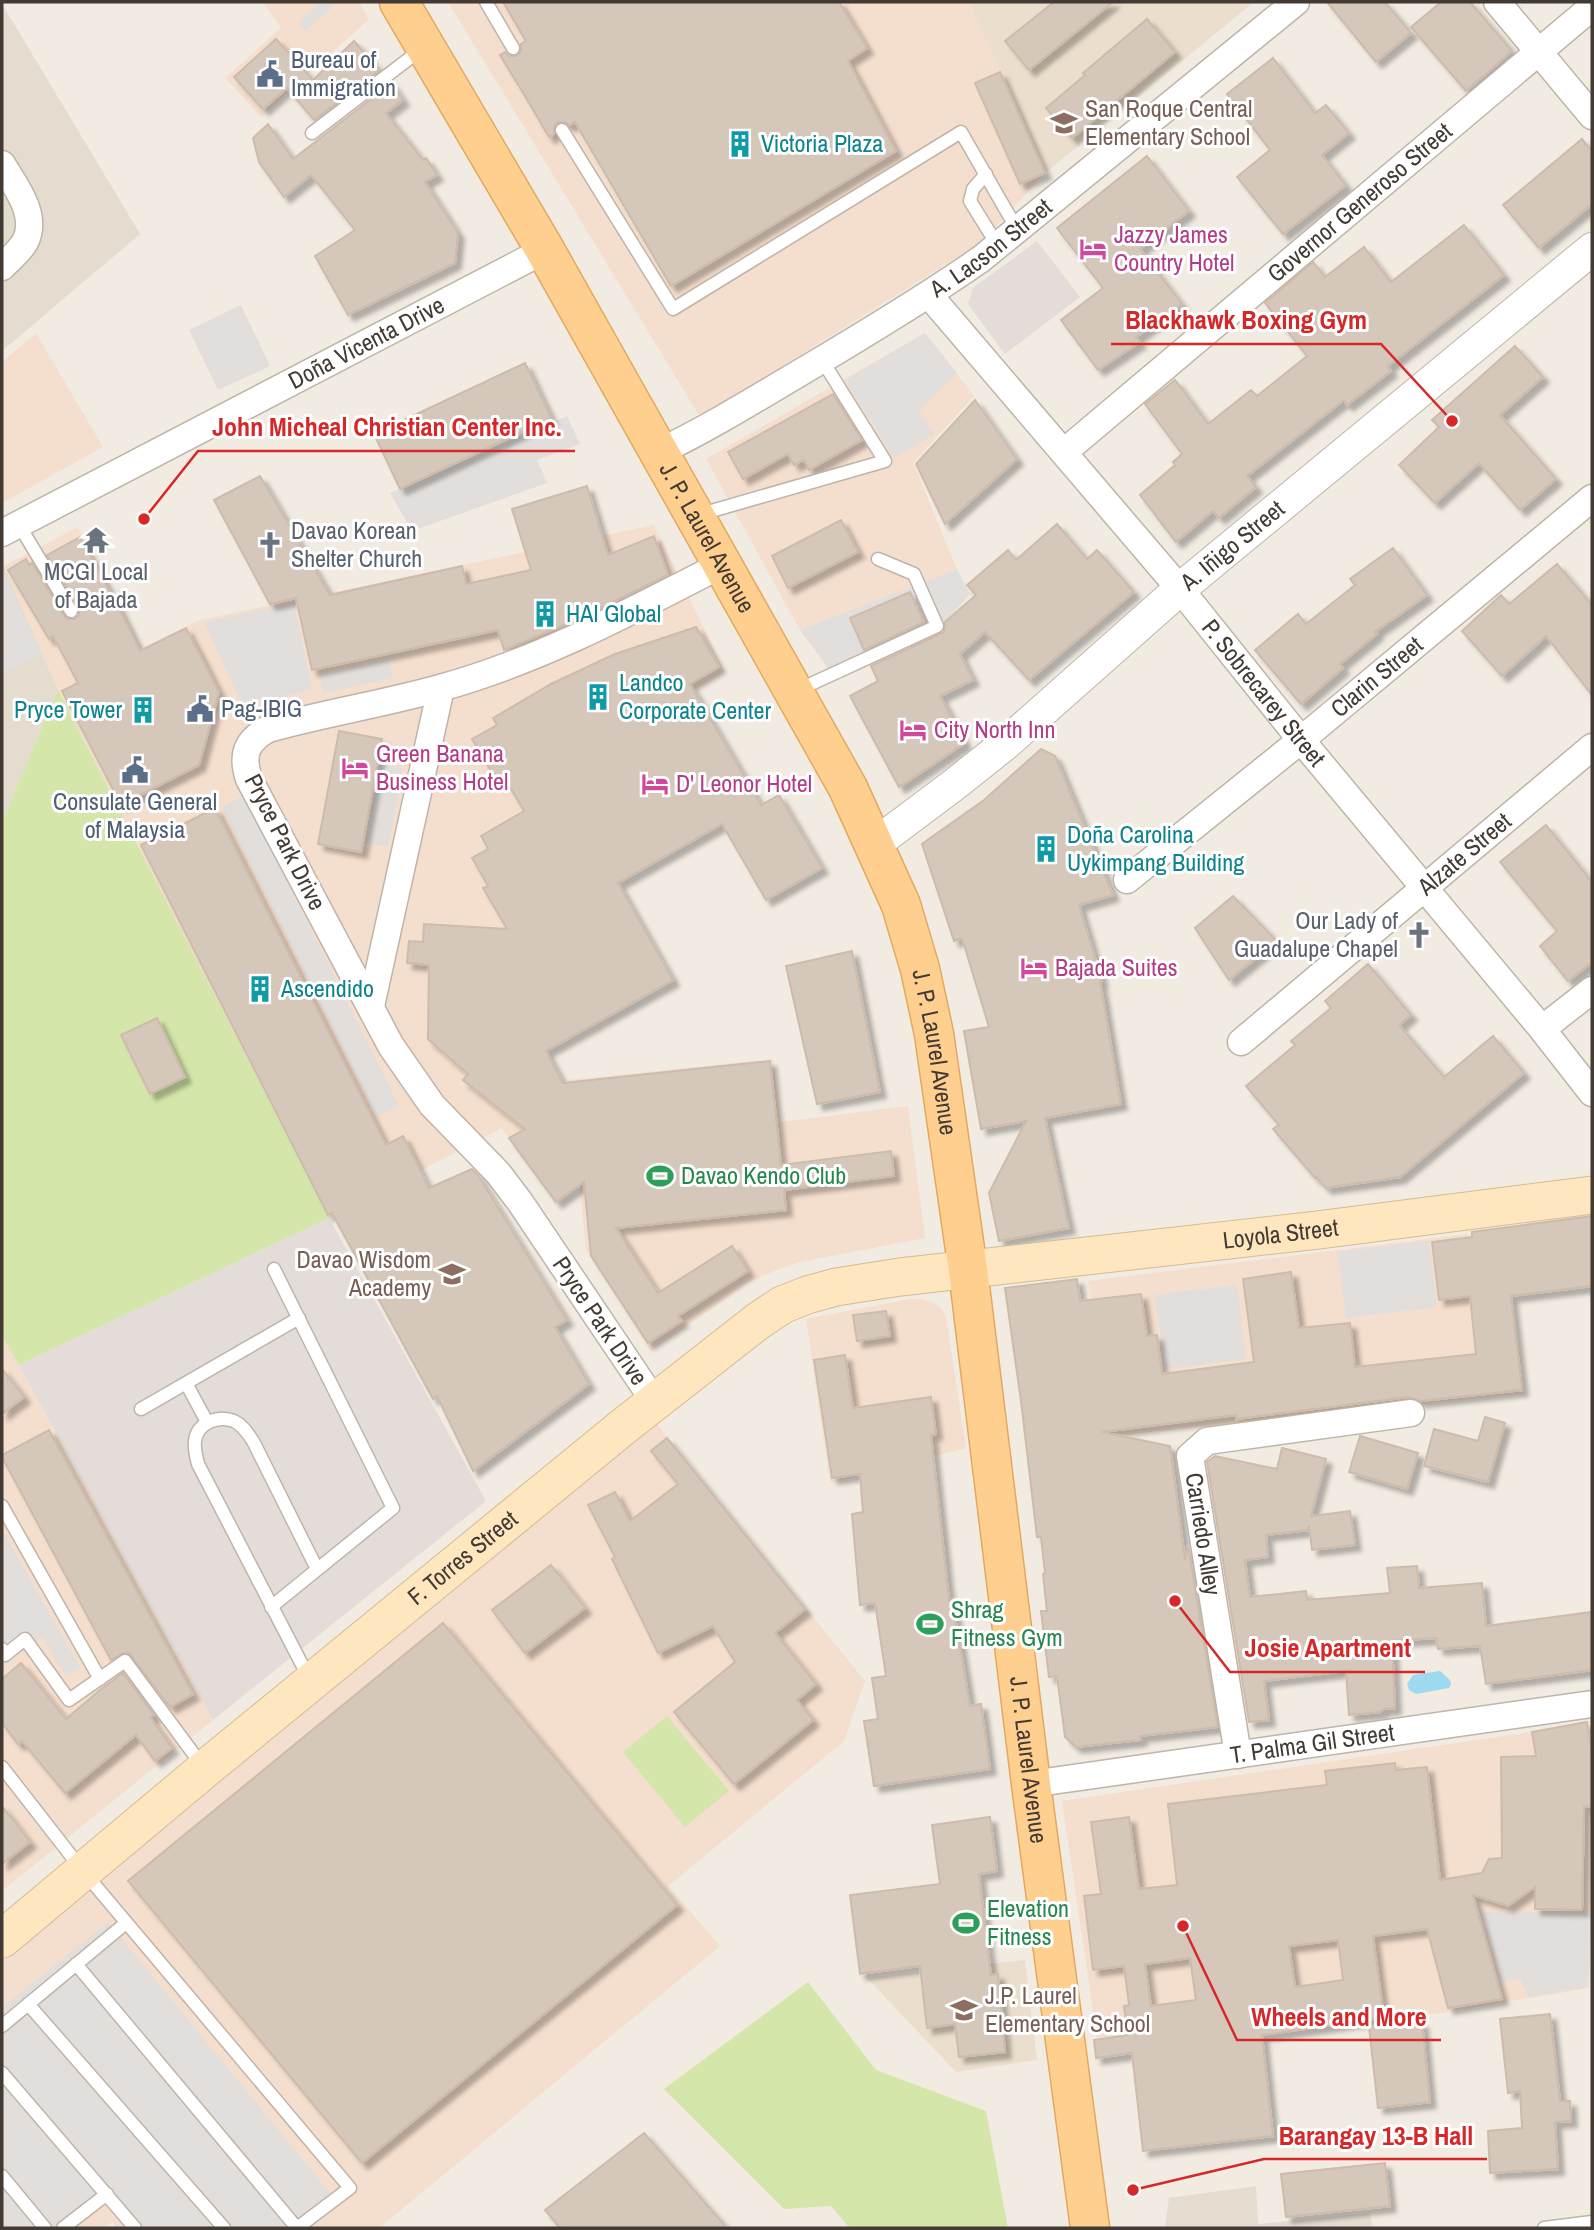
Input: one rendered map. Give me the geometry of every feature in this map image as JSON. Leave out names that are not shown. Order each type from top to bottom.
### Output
[{"type":"main road","name":"J. P. Laurel Avenue","points":[[399,2],[545,250],[848,788],[901,905],[920,969],[934,1034],[968,1270],[1031,1784],[1090,2228]]},
{"type":"main road","name":"Loyola Street","points":[[968,1270],[1592,1195]]},
{"type":"main road","name":"F. Torres Street","points":[[2,1939],[311,1682],[654,1402],[758,1321],[793,1300],[836,1287],[968,1270]]},
{"type":"street","name":"A. Lacson Street","points":[[659,453],[702,431],[929,295],[1008,238],[1296,2]]},
{"type":"street","points":[[1497,2],[1592,116]]},
{"type":"street","name":"Governor Generoso Street","points":[[1064,453],[1592,6]]},
{"type":"street","points":[[2,164],[25,205],[29,227],[20,249],[2,267]]},
{"type":"street","name":"A. Iñigo Street","points":[[875,844],[1004,744],[1180,589],[1592,249]]},
{"type":"street","name":"Doña Vicenta Drive","points":[[10,529],[545,250]]},
{"type":"street","name":"P. Sobrecarey Street","points":[[929,295],[1180,589],[1592,1093]]},
{"type":"street","name":"Clarin Street","points":[[1127,880],[1301,740],[1592,498]]},
{"type":"street","name":"Pryce Park Drive","points":[[654,1402],[520,1202],[498,1173],[440,1114],[391,1046],[245,768],[249,744],[257,734],[268,729],[441,688],[557,645],[723,564]]},
{"type":"street","points":[[372,1006],[441,688]]},
{"type":"street","name":"Alzate Street","points":[[1241,1042],[1592,747]]},
{"type":"street","points":[[1542,1029],[1592,990]]},
{"type":"street","name":"Carriedo Alley","points":[[1238,1755],[1190,1456],[1207,1441],[1411,1413]]},
{"type":"street","name":"T. Palma Gil Street","points":[[1031,1784],[1592,1704]]},
{"type":"lane","points":[[486,2],[513,48]]},
{"type":"lane","points":[[312,133],[426,46]]},
{"type":"lane","points":[[562,130],[673,309],[961,132],[986,174],[1008,238]]},
{"type":"lane","points":[[986,174],[972,188],[970,201],[1008,238]]},
{"type":"lane","points":[[694,516],[885,461],[822,360]]},
{"type":"lane","points":[[10,529],[71,611]]},
{"type":"lane","points":[[794,692],[937,626],[914,574],[878,559]]},
{"type":"lane","points":[[271,1607],[393,1508],[274,1269]]},
{"type":"lane","points":[[141,1409],[299,1318]]},
{"type":"lane","points":[[186,1383],[207,1422]]},
{"type":"lane","points":[[311,1682],[198,1464],[195,1440],[199,1430],[207,1422],[221,1418],[235,1422],[249,1435],[317,1569]]},
{"type":"lane","points":[[2,1506],[100,1679]]},
{"type":"lane","points":[[2,1649],[5,1655],[24,1639],[69,1700],[125,1661],[205,1769]]},
{"type":"lane","points":[[2,1767],[83,1871],[350,2188],[297,2228],[76,1964]]},
{"type":"lane","points":[[2,2026],[126,1923]]},
{"type":"lane","points":[[28,2004],[224,2228]]},
{"type":"lane","points":[[2,2073],[135,2228]]},
{"type":"lane","points":[[2,2176],[45,2228]]},
{"type":"lane","points":[[63,2228],[107,2194]]},
{"type":"lane","points":[[1544,2228],[1592,2222]]},
{"type":"shaded area","points":[[263,2],[359,2],[369,19],[261,117],[225,78],[281,28]]},
{"type":"shaded area","points":[[320,2],[338,2],[306,31],[298,22]]},
{"type":"shaded area","points":[[448,2],[969,2],[1045,173],[983,241],[700,417]]},
{"type":"shaded area","name":"San Roque Central Elementary School","points":[[969,2],[1254,2],[1045,173]]},
{"type":"shaded area","points":[[2,4],[140,234],[2,351]]},
{"type":"shaded area","points":[[1037,241],[1080,297],[1005,354],[968,304],[973,288]]},
{"type":"shaded area","points":[[241,305],[270,366],[218,390],[189,330]]},
{"type":"shaded area","points":[[36,333],[103,447],[2,503],[2,362]]},
{"type":"shaded area","points":[[925,333],[974,396],[913,463],[957,569],[800,630],[706,459]]},
{"type":"shaded area","points":[[925,333],[957,373],[919,410],[934,434],[894,458],[845,380]]},
{"type":"shaded area","points":[[567,416],[580,444],[537,460],[547,483],[412,531],[390,493]]},
{"type":"shaded area","points":[[654,525],[725,672],[550,774],[559,789],[479,836],[486,849],[471,858],[486,885],[482,888],[509,934],[522,1003],[558,1072],[566,1107],[509,1138],[502,1128],[329,1218],[58,690],[4,566],[78,527],[142,648],[200,620]]},
{"type":"shaded area","points":[[2,562],[58,690],[2,822]]},
{"type":"shaded area","points":[[2,569],[41,654],[2,674]]},
{"type":"shaded area","points":[[957,569],[970,594],[931,639],[837,680],[800,630]]},
{"type":"shaded area","points":[[294,603],[312,689],[244,708],[204,622]]},
{"type":"shaded area","points":[[389,659],[393,678],[323,693],[319,675]]},
{"type":"shaded area","points":[[380,765],[403,769],[388,847],[365,842]]},
{"type":"shaded area","points":[[244,796],[399,1106],[377,1117],[222,807]]},
{"type":"shaded area","points":[[773,1059],[781,1122],[908,1106],[925,1238],[800,1262],[779,1269],[751,1281],[651,1351],[586,1250],[569,1080]]},
{"type":"shaded area","points":[[329,1218],[486,1501],[213,1720],[19,1365]]},
{"type":"shaded area","points":[[1468,1234],[1477,1307],[1513,1303],[1524,1393],[1111,1436],[1088,1281]]},
{"type":"shaded area","points":[[1429,1241],[1437,1307],[1346,1318],[1338,1252]]},
{"type":"shaded area","points":[[1237,1285],[1246,1359],[1165,1369],[1155,1295]]},
{"type":"shaded area","points":[[910,1299],[932,1302],[941,1308],[946,1317],[966,1448],[830,1483],[806,1319]]},
{"type":"shaded area","points":[[2,1334],[213,1720],[2,1891]]},
{"type":"shaded area","points":[[656,1423],[865,1681],[844,1741],[668,1886],[720,1946],[379,2228],[117,2228],[112,2222],[104,2228],[2,2228],[2,1960],[458,1582]]},
{"type":"shaded area","points":[[2,1530],[80,1667],[66,1676],[42,1637],[2,1668]]},
{"type":"shaded area","points":[[1531,1732],[1536,1756],[1535,1817],[1592,1807],[1589,1988],[1446,2012],[1100,2058],[1062,1801]]},
{"type":"shaded area","points":[[1482,1912],[1590,1913],[1588,1987],[1529,1997],[1520,1978],[1501,1983]]},
{"type":"shaded area","points":[[108,1922],[334,2198],[297,2228],[126,2228],[106,2204],[76,2228],[2,2228],[2,2008]]},
{"type":"shaded area","name":"J.P. Laurel Elementary School","points":[[1025,1960],[1037,2060],[956,2072],[867,1978]]},
{"type":"shaded area","points":[[1256,2186],[1258,2224],[1370,2213],[1373,2228],[1165,2228],[1169,2198]]},
{"type":"green space","points":[[58,690],[329,1218],[19,1365],[2,1335],[2,822]]},
{"type":"green space","points":[[667,1716],[729,1791],[685,1827],[623,1752]]},
{"type":"green space","points":[[808,1982],[876,2070],[986,2111],[1008,2228],[850,2228],[831,2206],[784,2209],[664,2089]]},
{"type":"water","points":[[1440,1671],[1450,1680],[1449,1688],[1416,1694],[1409,1690],[1407,1684],[1413,1675]]},
{"type":"building","name":"Victoria Plaza","points":[[503,2],[839,2],[867,48],[848,61],[896,151],[671,286],[575,122],[569,125],[558,122],[554,127],[554,134],[549,137],[500,55],[505,52],[509,56],[517,56],[521,52],[521,44],[526,41]]},
{"type":"building","points":[[1054,2],[1113,2],[1029,70],[1005,41]]},
{"type":"building","points":[[1327,2],[1385,2],[1411,33],[1376,62]]},
{"type":"building","points":[[1441,2],[1470,2],[1512,51],[1466,91],[1411,27]]},
{"type":"building","points":[[1147,19],[1175,52],[1072,138],[1046,108]]},
{"type":"building","points":[[276,39],[313,80],[354,41],[380,70],[314,120],[287,88],[263,109],[234,77]]},
{"type":"building","points":[[1273,58],[1315,113],[1326,105],[1349,133],[1322,155],[1346,185],[1283,234],[1237,177],[1270,150],[1227,94]]},
{"type":"building","points":[[1000,72],[1045,173],[1020,184],[975,83]]},
{"type":"building","points":[[392,83],[403,100],[386,113],[423,160],[426,158],[437,175],[425,182],[458,233],[455,263],[348,315],[315,256],[355,230],[311,175],[284,197],[259,162],[253,138],[268,124],[293,159]]},
{"type":"building","points":[[1582,139],[1592,151],[1592,204],[1539,248],[1503,205]]},
{"type":"building","points":[[1147,156],[1189,211],[1140,249],[1182,304],[1136,337],[1140,342],[1098,370],[1061,320],[1103,288],[1057,228]]},
{"type":"building","points":[[1464,225],[1504,275],[1388,366],[1391,371],[1347,405],[1344,400],[1247,476],[1256,487],[1219,518],[1213,511],[1176,542],[1140,495],[1175,465],[1173,462],[1182,454],[1145,404],[1175,380],[1208,424],[1251,390],[1257,396],[1307,356],[1265,303],[1313,262],[1325,277],[1364,247],[1391,282]]},
{"type":"building","points":[[1515,346],[1543,377],[1500,415],[1556,479],[1520,510],[1479,463],[1435,503],[1399,465],[1439,427],[1432,420]]},
{"type":"building","points":[[525,363],[551,418],[400,489],[374,434]]},
{"type":"building","points":[[833,394],[862,440],[809,470],[804,460],[794,465],[788,454],[743,479],[728,452]]},
{"type":"building","points":[[975,400],[1017,459],[945,524],[916,464]]},
{"type":"building","points":[[260,476],[330,595],[462,566],[466,584],[531,570],[512,509],[587,486],[608,555],[654,536],[668,575],[578,619],[504,650],[498,630],[312,670],[296,598],[270,604],[214,500]]},
{"type":"building","points":[[841,520],[858,552],[788,588],[772,556]]},
{"type":"building","points":[[1057,524],[1087,559],[1097,550],[1134,592],[1029,680],[985,632],[960,654],[973,680],[940,696],[965,743],[899,787],[850,696],[878,681],[871,666],[944,632],[945,622],[976,595],[967,585],[1008,550],[1016,560]]},
{"type":"building","name":"Pryce Tower","points":[[80,537],[140,651],[186,628],[219,692],[199,765],[121,805],[62,691],[78,683],[53,636],[49,639],[8,570],[26,559],[29,565],[32,563],[64,616],[67,619],[75,619],[79,615],[79,607],[47,555]]},
{"type":"building","points":[[1393,548],[1427,595],[1375,632],[1377,634],[1340,664],[1343,668],[1301,704],[1255,650],[1298,614],[1306,624],[1355,585],[1350,579]]},
{"type":"building","points":[[1557,564],[1592,605],[1592,695],[1546,636],[1502,676],[1462,631],[1501,595],[1509,604]]},
{"type":"building","points":[[910,592],[924,622],[864,650],[850,618]]},
{"type":"building","points":[[696,627],[719,667],[690,684],[761,805],[779,795],[822,868],[766,900],[722,824],[618,883],[673,980],[546,1051],[563,1083],[770,1061],[781,1165],[891,1151],[894,1176],[784,1190],[786,1210],[616,1228],[658,1293],[732,1246],[748,1271],[678,1316],[682,1321],[648,1343],[591,1256],[584,1182],[556,1202],[509,1138],[525,1129],[463,1080],[468,1074],[428,1039],[429,965],[407,963],[409,941],[423,942],[424,924],[507,929],[483,888],[488,886],[472,858],[488,849],[481,836],[524,811],[504,777],[497,781],[472,739],[497,725],[493,718],[551,684],[615,654]]},
{"type":"building","name":"Green Banana Business Hotel","points":[[339,731],[382,739],[361,852],[318,844]]},
{"type":"building","points":[[1041,749],[1055,756],[1113,895],[1079,905],[1102,981],[1121,1104],[1045,1118],[1069,1228],[999,1241],[989,1193],[1026,1121],[981,1129],[964,1031],[989,1027],[962,938],[954,941],[922,844],[984,800]]},
{"type":"building","points":[[215,808],[386,1145],[403,1136],[429,1188],[472,1169],[567,1320],[555,1327],[589,1384],[473,1471],[437,1396],[433,1399],[332,1213],[328,1215],[141,845]]},
{"type":"building","points":[[1546,825],[1592,882],[1592,962],[1568,981],[1540,946],[1557,931],[1500,862]]},
{"type":"building","points":[[1233,896],[1277,941],[1229,980],[1195,928]]},
{"type":"building","points":[[852,951],[880,1092],[817,1104],[786,966]]},
{"type":"building","points":[[1368,964],[1411,1015],[1399,1025],[1444,1077],[1493,1036],[1524,1073],[1400,1177],[1326,1188],[1273,1129],[1279,1125],[1246,1086],[1295,1045],[1291,1041],[1331,1008],[1325,1001]]},
{"type":"building","points":[[157,1018],[185,1077],[150,1094],[121,1035]]},
{"type":"building","points":[[1592,1216],[1592,1286],[1511,1296],[1522,1390],[1421,1401],[1409,1397],[1236,1419],[1236,1415],[1102,1432],[1170,1446],[1185,1560],[1188,1545],[1218,1727],[1140,1736],[1141,1740],[1076,1747],[1065,1737],[1057,1676],[1049,1677],[1041,1611],[1047,1611],[1041,1537],[1037,1537],[1005,1288],[1077,1279],[1080,1301],[1141,1294],[1147,1336],[1157,1335],[1162,1374],[1254,1362],[1243,1279],[1291,1272],[1299,1328],[1350,1323],[1355,1367],[1476,1354],[1470,1296],[1439,1300],[1432,1242],[1472,1237],[1472,1232]]},
{"type":"building","points":[[886,1311],[890,1336],[857,1341],[853,1315]]},
{"type":"building","points":[[845,1355],[853,1408],[931,1397],[936,1434],[931,1435],[949,1600],[952,1599],[970,1706],[981,1704],[990,1769],[874,1786],[864,1721],[878,1719],[872,1678],[886,1676],[875,1603],[860,1605],[852,1514],[863,1512],[860,1474],[832,1478],[814,1360]]},
{"type":"building","points":[[2,1369],[24,1397],[2,1414]]},
{"type":"building","points":[[1485,1417],[1505,1423],[1488,1482],[1424,1466],[1434,1429],[1478,1441]]},
{"type":"building","points":[[49,1430],[193,1694],[170,1707],[129,1653],[111,1660],[2,1457]]},
{"type":"building","points":[[1360,1436],[1418,1453],[1407,1489],[1349,1472]]},
{"type":"building","points":[[667,1438],[805,1609],[775,1633],[816,1684],[797,1700],[813,1720],[734,1784],[674,1712],[735,1662],[713,1626],[658,1653],[612,1559],[615,1557],[588,1505],[615,1492],[630,1521],[678,1484],[651,1451]]},
{"type":"building","points":[[1282,1448],[1326,1459],[1311,1516],[1350,1511],[1355,1545],[1312,1550],[1309,1526],[1308,1530],[1266,1535],[1268,1557],[1245,1560],[1250,1597],[1306,1591],[1307,1600],[1390,1593],[1387,1568],[1417,1566],[1419,1588],[1482,1583],[1486,1626],[1592,1612],[1592,1670],[1486,1684],[1480,1646],[1438,1649],[1436,1638],[1392,1641],[1395,1708],[1349,1715],[1346,1671],[1264,1681],[1269,1720],[1249,1722],[1207,1462],[1215,1456],[1277,1469]]},
{"type":"building","points":[[551,1565],[585,1608],[525,1653],[492,1610]]},
{"type":"building","points":[[443,1623],[677,1905],[362,2163],[128,1881]]},
{"type":"building","points":[[21,1663],[66,1719],[123,1673],[154,1715],[150,1717],[172,1748],[155,1761],[136,1735],[65,1793],[22,1741],[18,1744],[2,1723],[2,1679]]},
{"type":"building","points":[[1587,1722],[1592,1750],[1592,1806],[1584,1807],[1582,1910],[1535,1909],[1535,1887],[1508,1906],[1473,1895],[1502,1999],[1448,2008],[1427,1929],[1373,1936],[1384,2018],[1262,2035],[1273,2136],[1143,2151],[1132,2053],[1096,2058],[1094,2040],[1128,2035],[1124,2006],[1129,2005],[1124,1966],[1093,1970],[1084,1896],[1101,1894],[1091,1822],[1129,1817],[1139,1889],[1177,1885],[1168,1804],[1327,1785],[1325,1771],[1395,1763],[1396,1770],[1427,1767],[1440,1880],[1482,1873],[1489,1859],[1502,1858],[1501,1757],[1536,1756],[1532,1732]],"holes":[[[1338,1940],[1343,1980],[1295,1987],[1289,1946]],[[1190,1958],[1196,2000],[1151,2006],[1145,1964]]]},
{"type":"building","points":[[2,1806],[30,1842],[2,1864]]},
{"type":"building","points":[[990,1817],[997,1871],[979,1874],[991,1975],[998,1974],[1005,2052],[959,2057],[955,2024],[927,2028],[920,1966],[860,1974],[850,1895],[940,1884],[932,1825]]},
{"type":"building","points":[[1550,2014],[1560,2101],[1570,2101],[1571,2121],[1555,2122],[1558,2169],[1490,2173],[1488,2131],[1522,2128],[1520,2091],[1508,2093],[1500,2019]]},
{"type":"building","points":[[1422,2022],[1430,2102],[1378,2108],[1369,2027]]},
{"type":"building","points":[[644,2133],[727,2228],[560,2228],[545,2210]]},
{"type":"building","points":[[1385,2163],[1390,2206],[1286,2217],[1281,2174]]},
{"type":"place","name":"Bureau of Immigration","points":[[270,74]]},
{"type":"place","name":"San Roque Central Elementary School","points":[[1064,123]]},
{"type":"place","name":"Victoria Plaza","points":[[740,144]]},
{"type":"place","name":"Jazzy James Country Hotel","points":[[1093,249]]},
{"type":"place","name":"Blackhawk Boxing Gym","points":[[1452,421]]},
{"type":"place","name":"John Micheal Christian Center Inc.","points":[[144,519]]},
{"type":"place","name":"MCGI Local of Bajada","points":[[96,540]]},
{"type":"place","name":"Davao Korean Shelter Church","points":[[270,545]]},
{"type":"place","name":"HAI Global","points":[[545,614]]},
{"type":"place","name":"Landco Corporate Center","points":[[598,697]]},
{"type":"place","name":"Pag-IBIG","points":[[200,709]]},
{"type":"place","name":"Pryce Tower","points":[[143,710]]},
{"type":"place","name":"City North Inn","points":[[913,730]]},
{"type":"place","name":"Green Banana Business Hotel","points":[[355,768]]},
{"type":"place","name":"Consulate General of Malaysia","points":[[135,770]]},
{"type":"place","name":"D' Leonor Hotel","points":[[655,784]]},
{"type":"place","name":"Doña Carolina Uykimpang Building","points":[[1046,849]]},
{"type":"place","name":"Our Lady of Guadalupe Chapel","points":[[1419,935]]},
{"type":"place","name":"Bajada Suites","points":[[1034,968]]},
{"type":"place","name":"Ascendido","points":[[260,989]]},
{"type":"place","name":"Davao Kendo Club","points":[[660,1176]]},
{"type":"place","name":"Davao Wisdom Academy","points":[[452,1274]]},
{"type":"place","name":"Josie Apartment","points":[[1175,1601]]},
{"type":"place","name":"Shrag Fitness Gym","points":[[930,1624]]},
{"type":"place","name":"Elevation Fitness","points":[[966,1923]]},
{"type":"place","name":"Wheels and More","points":[[1183,1926]]},
{"type":"place","name":"J.P. Laurel Elementary School","points":[[964,2010]]},
{"type":"place","name":"Barangay 13-B Hall","points":[[1133,2190]]}]
